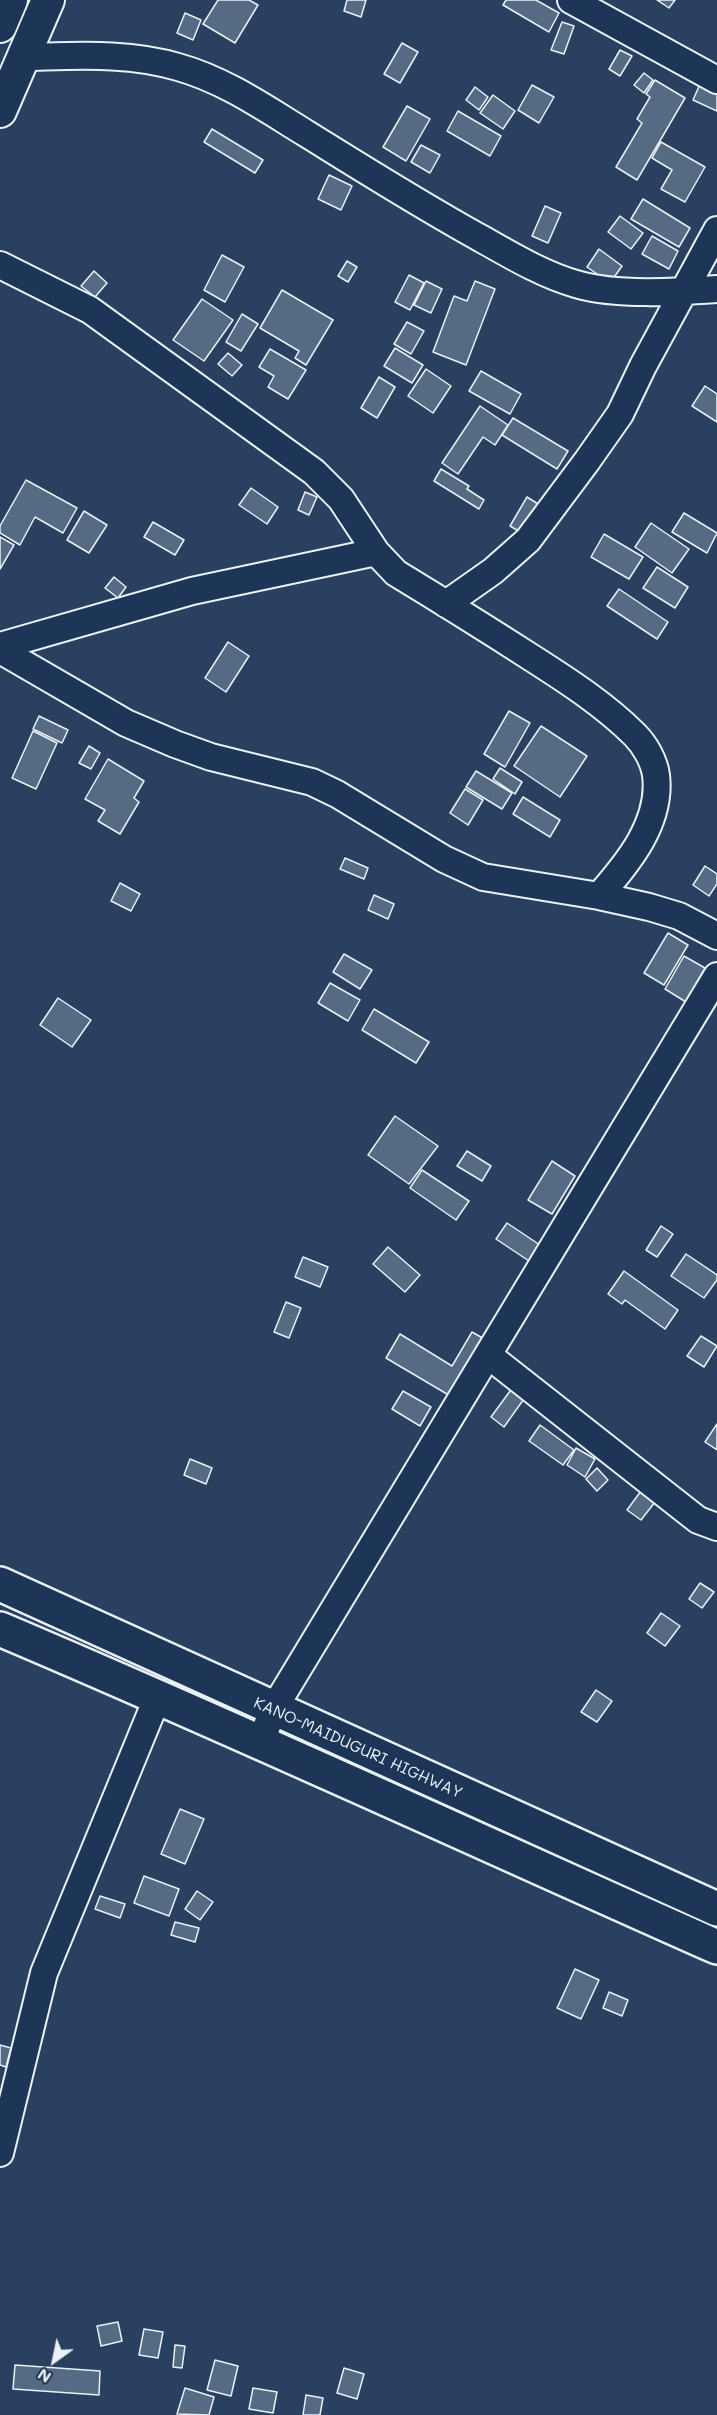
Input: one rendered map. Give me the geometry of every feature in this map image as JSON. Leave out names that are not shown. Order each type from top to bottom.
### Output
[{"type":"highway","name":"KANO-MAIDUGURI HIGHWAY","points":[[0,1584],[273,1710],[717,1909]]},
{"type":"highway","points":[[0,1629],[158,1696],[260,1744],[717,1947]]},
{"type":"main road","points":[[0,26],[11,0]]},
{"type":"main road","points":[[0,111],[48,0]]},
{"type":"street","points":[[571,0],[717,80]]},
{"type":"street","points":[[25,57],[117,56],[145,58],[181,67],[236,91],[434,213],[557,277],[578,285],[617,290],[682,292],[717,289]]},
{"type":"street","points":[[446,604],[492,571],[528,540],[620,414],[682,292],[717,230]]},
{"type":"street","points":[[0,264],[90,310],[314,472],[342,499],[376,552],[396,573],[579,689],[637,736],[650,755],[656,774],[654,800],[646,831],[630,860],[599,896]]},
{"type":"street","points":[[0,648],[192,591],[376,552]]},
{"type":"street","points":[[0,648],[126,723],[210,757],[312,782],[483,877],[599,896],[679,916],[717,936]]},
{"type":"street","points":[[260,1744],[273,1710],[715,985]]},
{"type":"street","points":[[488,1355],[698,1520],[717,1527]]},
{"type":"street","points":[[0,2153],[3,2118],[44,1973],[158,1696]]},
{"type":"building","points":[[218,0],[249,0],[258,5],[235,43],[203,24]]},
{"type":"building","points":[[347,0],[366,0],[361,17],[344,11]]},
{"type":"building","points":[[506,0],[536,0],[559,13],[549,32],[503,5]]},
{"type":"building","points":[[657,0],[675,0],[669,8]]},
{"type":"building","points":[[185,13],[201,20],[193,40],[177,33]]},
{"type":"building","points":[[562,22],[574,26],[564,54],[551,50]]},
{"type":"building","points":[[402,43],[418,52],[400,83],[384,74]]},
{"type":"building","points":[[620,50],[632,56],[620,76],[609,69]]},
{"type":"building","points":[[644,73],[653,80],[644,93],[634,85]]},
{"type":"building","points":[[655,80],[685,98],[637,180],[616,167],[642,123],[637,119],[650,97],[646,94]]},
{"type":"building","points":[[700,84],[717,93],[717,111],[693,100]]},
{"type":"building","points":[[532,85],[554,97],[539,123],[518,110]]},
{"type":"building","points":[[475,87],[488,97],[479,110],[466,100]]},
{"type":"building","points":[[493,95],[515,111],[503,129],[480,113]]},
{"type":"building","points":[[407,106],[430,119],[406,161],[383,147]]},
{"type":"building","points":[[458,111],[501,136],[490,156],[447,131]]},
{"type":"building","points":[[212,129],[263,160],[255,173],[204,142]]},
{"type":"building","points":[[661,142],[705,167],[685,202],[661,189],[672,170],[652,158]]},
{"type":"building","points":[[421,145],[440,155],[430,173],[411,162]]},
{"type":"building","points":[[329,175],[352,186],[341,210],[318,199]]},
{"type":"building","points":[[643,199],[690,228],[679,247],[631,219]]},
{"type":"building","points":[[545,206],[561,213],[548,243],[532,236]]},
{"type":"building","points":[[620,216],[643,233],[631,249],[608,232]]},
{"type":"building","points":[[652,236],[678,251],[669,269],[642,254]]},
{"type":"building","points":[[599,249],[622,266],[610,283],[587,267]]},
{"type":"building","points":[[222,255],[244,267],[225,302],[204,290]]},
{"type":"building","points":[[347,261],[357,267],[348,282],[338,276]]},
{"type":"building","points":[[94,271],[107,283],[95,297],[81,286]]},
{"type":"building","points":[[409,275],[424,283],[410,310],[395,302]]},
{"type":"building","points":[[426,281],[442,289],[431,313],[414,305]]},
{"type":"building","points":[[475,281],[495,289],[466,365],[433,352],[454,296],[467,301]]},
{"type":"building","points":[[282,290],[333,320],[306,365],[295,358],[299,351],[260,328]]},
{"type":"building","points":[[202,299],[233,320],[204,361],[173,340]]},
{"type":"building","points":[[242,314],[258,324],[241,351],[226,342]]},
{"type":"building","points":[[407,322],[424,331],[411,354],[394,344]]},
{"type":"building","points":[[395,348],[423,365],[412,383],[384,366]]},
{"type":"building","points":[[270,349],[306,370],[288,399],[268,387],[274,376],[259,367]]},
{"type":"building","points":[[228,353],[242,365],[232,376],[218,364]]},
{"type":"building","points":[[426,369],[451,386],[433,413],[408,396]]},
{"type":"building","points":[[481,371],[521,394],[510,414],[469,391]]},
{"type":"building","points":[[379,377],[395,387],[377,418],[361,408]]},
{"type":"building","points":[[705,386],[717,394],[717,422],[692,406]]},
{"type":"building","points":[[480,406],[508,425],[495,445],[483,437],[458,474],[442,463]]},
{"type":"building","points":[[513,418],[568,451],[557,469],[502,435]]},
{"type":"building","points":[[441,469],[469,486],[467,489],[484,500],[479,509],[434,481]]},
{"type":"building","points":[[26,480],[77,508],[63,533],[35,517],[20,545],[0,533],[0,526]]},
{"type":"building","points":[[251,488],[278,507],[267,524],[239,505]]},
{"type":"building","points":[[305,492],[317,497],[309,515],[298,510]]},
{"type":"building","points":[[527,497],[538,504],[522,533],[510,526]]},
{"type":"building","points":[[84,511],[107,525],[89,553],[67,540]]},
{"type":"building","points":[[684,513],[717,533],[707,553],[672,532]]},
{"type":"building","points":[[153,522],[184,540],[175,555],[144,537]]},
{"type":"building","points":[[651,523],[689,549],[672,573],[635,547]]},
{"type":"building","points":[[604,534],[643,557],[629,579],[591,557]]},
{"type":"building","points":[[0,537],[14,545],[0,569]]},
{"type":"building","points":[[657,567],[688,587],[675,608],[643,588]]},
{"type":"building","points":[[114,577],[126,587],[118,598],[105,588]]},
{"type":"building","points":[[619,589],[668,622],[657,639],[607,606]]},
{"type":"building","points":[[228,642],[249,656],[226,692],[205,678]]},
{"type":"building","points":[[509,711],[530,723],[505,767],[484,754]]},
{"type":"building","points":[[39,716],[68,730],[62,743],[33,729]]},
{"type":"building","points":[[541,726],[587,756],[560,797],[514,766]]},
{"type":"building","points":[[33,731],[57,743],[36,789],[12,778]]},
{"type":"building","points":[[89,746],[100,753],[91,769],[79,763]]},
{"type":"building","points":[[108,759],[144,781],[134,798],[139,802],[120,834],[98,821],[105,810],[85,799]]},
{"type":"building","points":[[500,768],[522,782],[515,794],[493,779]]},
{"type":"building","points":[[476,771],[512,793],[502,809],[466,787]]},
{"type":"building","points":[[465,789],[483,800],[468,825],[450,813]]},
{"type":"building","points":[[523,797],[560,820],[550,837],[513,814]]},
{"type":"building","points":[[345,858],[368,868],[364,879],[340,869]]},
{"type":"building","points":[[705,866],[717,874],[717,884],[709,896],[693,885]]},
{"type":"building","points":[[120,883],[140,894],[131,911],[111,901]]},
{"type":"building","points":[[374,895],[394,904],[388,919],[368,910]]},
{"type":"building","points":[[668,933],[688,945],[664,985],[644,973]]},
{"type":"building","points":[[344,954],[372,970],[360,989],[333,972]]},
{"type":"building","points":[[684,956],[705,968],[686,1002],[665,989]]},
{"type":"building","points":[[330,983],[360,1000],[348,1021],[318,1003]]},
{"type":"building","points":[[58,998],[91,1020],[72,1047],[40,1025]]},
{"type":"building","points":[[374,1009],[429,1042],[416,1063],[362,1030]]},
{"type":"building","points":[[395,1116],[438,1146],[409,1184],[368,1155]]},
{"type":"building","points":[[467,1151],[491,1166],[482,1181],[457,1166]]},
{"type":"building","points":[[552,1161],[575,1176],[552,1214],[528,1200]]},
{"type":"building","points":[[422,1170],[469,1201],[456,1220],[410,1188]]},
{"type":"building","points":[[507,1223],[543,1247],[532,1263],[496,1239]]},
{"type":"building","points":[[661,1226],[673,1234],[657,1257],[646,1250]]},
{"type":"building","points":[[388,1247],[420,1275],[405,1292],[373,1264]]},
{"type":"building","points":[[686,1254],[717,1275],[717,1280],[704,1298],[671,1276]]},
{"type":"building","points":[[303,1257],[328,1267],[320,1287],[295,1277]]},
{"type":"building","points":[[624,1271],[678,1310],[665,1329],[625,1300],[622,1304],[608,1294]]},
{"type":"building","points":[[286,1302],[301,1308],[289,1338],[274,1332]]},
{"type":"building","points":[[472,1332],[486,1340],[452,1397],[386,1358],[400,1334],[452,1366]]},
{"type":"building","points":[[701,1336],[717,1346],[704,1367],[687,1356]]},
{"type":"building","points":[[513,1387],[526,1396],[504,1427],[491,1417]]},
{"type":"building","points":[[403,1391],[431,1407],[420,1426],[392,1409]]},
{"type":"building","points":[[717,1424],[717,1450],[705,1442]]},
{"type":"building","points":[[540,1425],[574,1450],[563,1465],[529,1441]]},
{"type":"building","points":[[576,1448],[595,1459],[585,1477],[567,1465]]},
{"type":"building","points":[[190,1459],[212,1468],[206,1484],[184,1475]]},
{"type":"building","points":[[597,1468],[608,1480],[597,1491],[586,1479]]},
{"type":"building","points":[[641,1491],[655,1502],[641,1520],[627,1510]]},
{"type":"building","points":[[700,1583],[714,1592],[702,1608],[689,1599]]},
{"type":"building","points":[[661,1613],[680,1626],[665,1646],[647,1633]]},
{"type":"building","points":[[596,1690],[612,1701],[597,1722],[581,1712]]},
{"type":"building","points":[[180,1809],[204,1819],[185,1864],[161,1854]]},
{"type":"building","points":[[144,1876],[179,1889],[169,1916],[134,1903]]},
{"type":"building","points":[[197,1891],[213,1902],[200,1920],[185,1909]]},
{"type":"building","points":[[100,1896],[125,1904],[120,1918],[95,1909]]},
{"type":"building","points":[[175,1922],[199,1928],[195,1942],[171,1935]]},
{"type":"building","points":[[575,1969],[599,1980],[581,2019],[557,2008]]},
{"type":"building","points":[[609,1992],[628,2000],[622,2016],[603,2008]]},
{"type":"building","points":[[0,2045],[11,2048],[6,2067],[0,2065]]},
{"type":"building","points":[[118,2322],[122,2341],[101,2346],[97,2326]]},
{"type":"building","points":[[144,2329],[163,2332],[158,2358],[139,2355]]},
{"type":"building","points":[[175,2345],[185,2346],[182,2368],[173,2367]]},
{"type":"building","points":[[215,2360],[238,2366],[231,2396],[207,2390]]},
{"type":"building","points":[[15,2365],[100,2371],[99,2395],[13,2389]]},
{"type":"building","points":[[344,2368],[364,2374],[357,2399],[337,2393]]},
{"type":"building","points":[[185,2388],[214,2397],[209,2415],[177,2414]]},
{"type":"building","points":[[253,2388],[277,2392],[273,2413],[249,2409]]},
{"type":"building","points":[[306,2395],[323,2398],[320,2415],[303,2415]]}]
